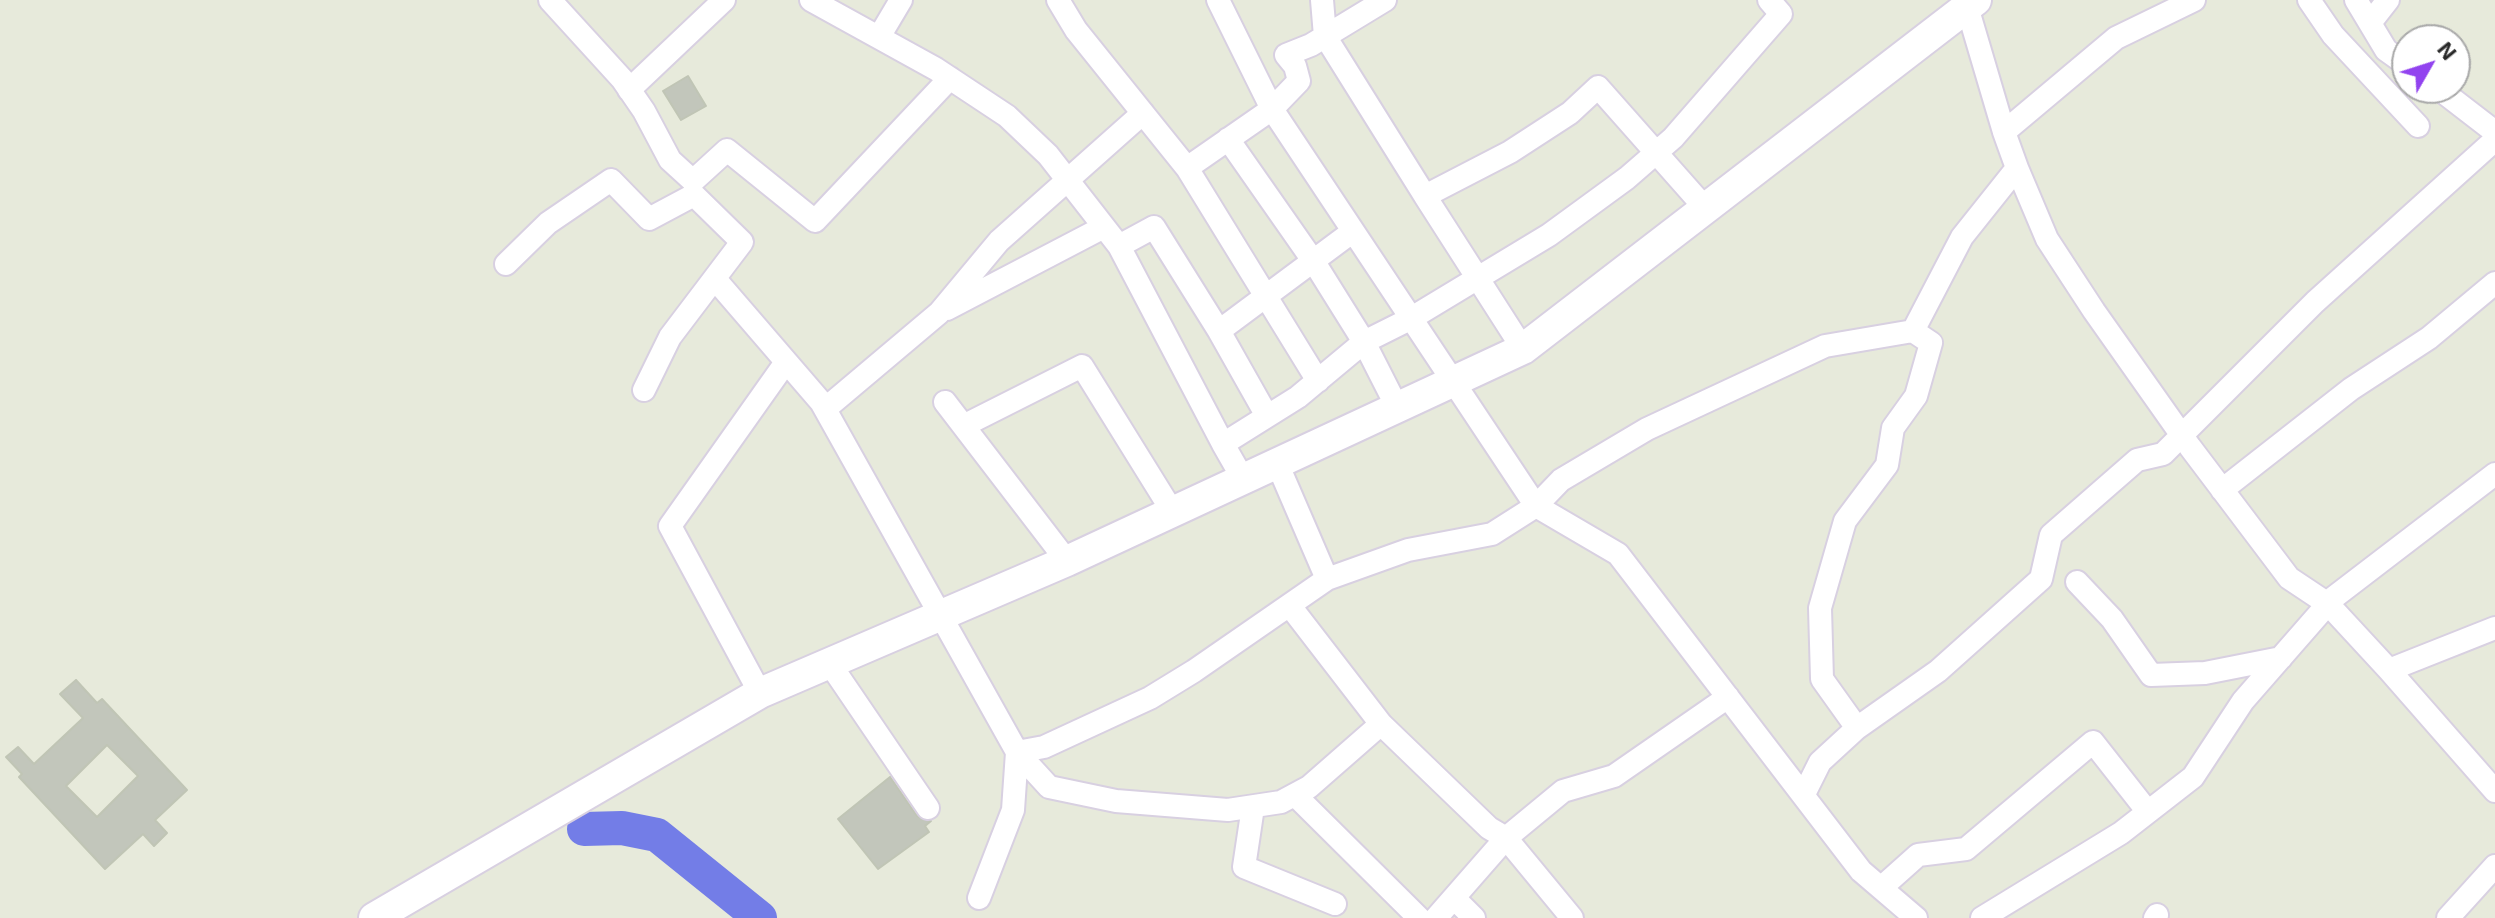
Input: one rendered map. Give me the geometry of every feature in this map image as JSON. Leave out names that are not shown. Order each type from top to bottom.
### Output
[{"type":"street","points":[[550,0],[629,90],[670,160],[693,181],[727,150],[815,221],[950,78]]},
{"type":"street","points":[[629,90],[724,0]]},
{"type":"street","points":[[811,0],[950,78],[1007,116],[1067,179],[1119,246],[1243,479]]},
{"type":"street","points":[[879,37],[901,0]]},
{"type":"street","points":[[1058,0],[1076,30],[1187,168],[1318,381]]},
{"type":"street","points":[[1218,0],[1272,109],[1536,506],[1618,554],[1861,871],[1916,918]]},
{"type":"street","points":[[1322,0],[1325,36],[1523,349]]},
{"type":"street","points":[[1187,168],[1272,109],[1299,81],[1295,66],[1286,55],[1385,0]]},
{"type":"street","points":[[1223,444],[1318,381],[1364,342],[1410,319],[1549,235],[1656,153],[1781,14],[1769,0]]},
{"type":"street","points":[[2004,132],[2116,38],[2194,0]]},
{"type":"street","points":[[2309,0],[2333,35],[2418,126]]},
{"type":"street","points":[[2356,0],[2391,54]]},
{"type":"street","points":[[2370,23],[2388,0]]},
{"type":"street","points":[[374,918],[760,693],[1067,561],[1523,349],[1970,3],[2004,132],[2047,239],[2181,434],[2289,578],[2328,604],[2495,791]]},
{"type":"street","points":[[1425,196],[1510,152],[1570,113],[1598,87],[1706,209]]},
{"type":"street","points":[[2459,104],[2495,132]]},
{"type":"street","points":[[825,409],[939,313],[999,241],[1143,113]]},
{"type":"street","points":[[1228,139],[1314,262],[1364,342],[1397,407]]},
{"type":"street","points":[[1804,794],[1820,762],[1857,728],[1938,671],[2041,579],[2051,535],[2137,460],[2163,454],[2315,302],[2495,140]]},
{"type":"street","points":[[1913,331],[1962,237],[2017,168]]},
{"type":"street","points":[[506,264],[548,223],[611,180],[649,219],[694,195],[742,242],[670,337],[644,390]]},
{"type":"street","points":[[1119,246],[1154,227],[1219,331],[1267,416]]},
{"type":"street","points":[[939,313],[1102,228]]},
{"type":"street","points":[[1219,331],[1352,232]]},
{"type":"street","points":[[715,279],[825,409],[890,521],[938,617],[1017,752],[1049,787],[1116,801],[1228,810],[1281,802],[1309,787],[1381,724]]},
{"type":"street","points":[[2222,490],[2351,389],[2429,338],[2495,283]]},
{"type":"street","points":[[1017,752],[1044,747],[1150,698],[1327,579],[1408,550],[1492,534],[1536,506],[1561,480],[1647,429],[1825,346],[1913,331],[1931,343],[1916,396],[1893,428],[1887,465],[1845,521],[1820,608],[1822,679],[1857,728]]},
{"type":"street","points":[[760,693],[670,526],[786,362]]},
{"type":"street","points":[[965,425],[1082,366],[1172,511]]},
{"type":"street","points":[[945,402],[1067,561]]},
{"type":"street","points":[[1277,463],[1327,579]]},
{"type":"street","points":[[1982,918],[2121,833],[2193,777],[2243,701],[2328,604],[2495,474]]},
{"type":"street","points":[[2077,582],[2112,619],[2151,675],[2205,673],[2281,658]]},
{"type":"street","points":[[1290,606],[1381,724],[1489,828],[1506,838],[1572,918]]},
{"type":"street","points":[[2389,670],[2495,628]]},
{"type":"street","points":[[830,664],[928,808]]},
{"type":"street","points":[[1436,918],[1506,838],[1563,791],[1614,776],[1728,697]]},
{"type":"street","points":[[1881,888],[1918,855],[1966,849],[2093,742],[2148,812]]},
{"type":"street","points":[[979,898],[1013,810],[1017,752]]},
{"type":"street","points":[[1295,795],[1419,918]]},
{"type":"street","points":[[1253,807],[1244,867],[1335,904]]},
{"type":"street","points":[[2448,918],[2495,866]]},
{"type":"street","points":[[1454,898],[1474,918]]},
{"type":"building","points":[[688,76],[706,106],[681,120],[663,91]]},
{"type":"building","points":[[76,680],[97,703],[102,699],[187,790],[155,820],[167,833],[154,846],[143,834],[105,869],[19,777],[22,774],[6,757],[18,747],[34,764],[83,718],[60,694]],"holes":[[[107,745],[138,776],[97,817],[66,786]]]},
{"type":"building","points":[[890,777],[917,816],[931,821],[925,826],[929,832],[878,869],[838,819]]},
{"type":"waterway","points":[[584,829],[622,828],[657,835],[760,918]]}]
